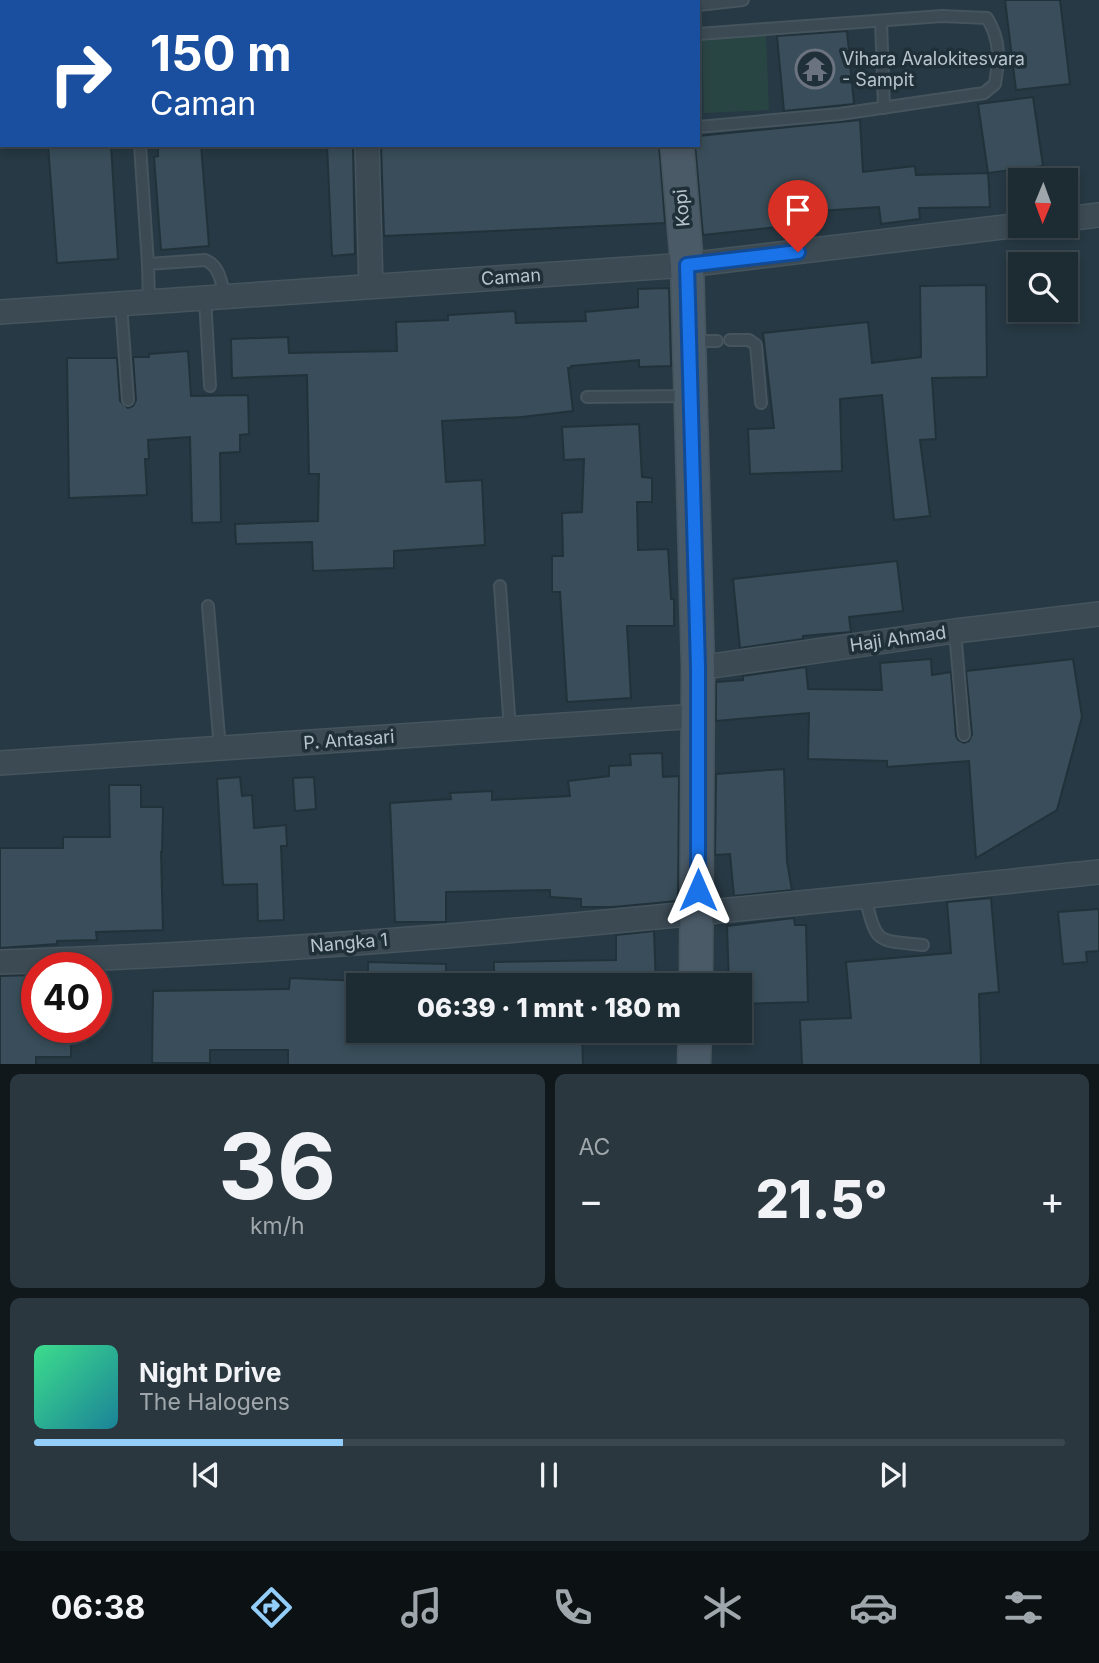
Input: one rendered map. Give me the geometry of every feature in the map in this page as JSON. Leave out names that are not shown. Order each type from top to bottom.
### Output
[{"type":"street","points":[[367,147],[372,286]]},
{"type":"street","name":"Kopi","points":[[677,147],[687,265],[703,341],[690,396],[698,668],[696,973]]},
{"type":"street","points":[[1078,218],[1099,215]]},
{"type":"street","name":"Caman","points":[[0,312],[687,265],[1008,226]]},
{"type":"street","name":"Haji Ahmad","points":[[698,668],[955,631],[1099,614]]},
{"type":"street","name":"P. Antasari","points":[[0,763],[698,716]]},
{"type":"street","name":"Nangka 1","points":[[0,962],[188,956],[698,915],[1099,872]]},
{"type":"street","points":[[695,1043],[695,1064]]},
{"type":"lane","points":[[700,5],[743,0]]},
{"type":"lane","points":[[700,34],[942,16],[987,18],[997,34],[998,66],[995,85],[984,93],[840,114],[700,127]]},
{"type":"lane","points":[[881,21],[884,108]]},
{"type":"lane","points":[[140,147],[149,302]]},
{"type":"lane","points":[[148,264],[205,260],[213,263],[218,272],[210,386]]},
{"type":"lane","points":[[121,304],[128,400]]},
{"type":"lane","points":[[730,340],[749,340],[756,345],[761,403]]},
{"type":"lane","points":[[587,397],[690,396]]},
{"type":"lane","points":[[500,586],[510,730]]},
{"type":"lane","points":[[208,606],[220,749]]},
{"type":"lane","points":[[955,631],[964,735]]},
{"type":"lane","points":[[865,897],[874,931],[885,941],[923,946]]},
{"type":"green space","points":[[766,36],[769,110],[704,113],[702,38]]},
{"type":"building","points":[[1005,0],[1060,0],[1070,84],[1016,90]]},
{"type":"building","name":"Vihara Avalokitesvara - Sampit","points":[[847,31],[854,104],[784,111],[777,36]]},
{"type":"building","points":[[1033,97],[1043,166],[1008,168],[1008,170],[988,173],[978,104]]},
{"type":"building","points":[[860,120],[863,172],[915,166],[916,175],[988,173],[990,207],[919,208],[920,219],[881,224],[879,207],[804,212],[805,224],[703,235],[695,147],[700,147],[700,136]]},
{"type":"building","points":[[48,147],[111,147],[118,259],[57,263]]},
{"type":"building","points":[[158,147],[201,147],[209,246],[161,250],[154,157],[158,156]]},
{"type":"building","points":[[327,147],[353,147],[355,254],[332,256]]},
{"type":"building","points":[[381,147],[659,147],[665,223],[384,236]]},
{"type":"building","points":[[986,285],[987,377],[932,378],[936,439],[920,440],[930,516],[894,520],[882,395],[840,399],[842,471],[750,474],[748,429],[774,428],[763,333],[868,322],[872,363],[921,357],[920,286]]},
{"type":"building","points":[[669,288],[671,366],[639,367],[639,360],[571,366],[568,368],[573,411],[522,417],[442,421],[446,482],[482,480],[485,545],[394,551],[394,568],[313,571],[312,542],[236,544],[235,524],[318,521],[319,474],[309,474],[307,375],[232,378],[231,339],[288,337],[289,353],[397,351],[396,322],[448,320],[448,315],[515,311],[516,323],[586,321],[585,312],[638,307],[638,289]]},
{"type":"building","points":[[188,351],[191,396],[248,395],[249,434],[240,435],[240,452],[220,453],[221,522],[192,523],[190,437],[148,440],[149,459],[145,459],[147,495],[69,498],[67,358],[117,358],[120,401],[128,408],[133,406],[136,400],[133,357]]},
{"type":"building","points":[[639,424],[642,477],[652,478],[652,502],[637,502],[638,550],[668,549],[674,626],[627,626],[631,698],[567,702],[560,592],[552,592],[552,556],[563,556],[562,513],[582,512],[584,459],[564,460],[562,427]]},
{"type":"building","points":[[897,561],[903,611],[849,617],[851,632],[803,636],[803,639],[740,648],[733,579]]},
{"type":"building","points":[[931,659],[932,675],[951,672],[956,736],[964,743],[969,741],[972,734],[966,671],[1073,659],[1082,717],[1057,810],[976,858],[969,761],[887,767],[887,761],[808,759],[809,713],[716,721],[716,682],[743,680],[743,676],[806,667],[808,689],[882,690],[880,663]]},
{"type":"building","points":[[662,753],[663,777],[679,776],[678,901],[581,907],[581,899],[550,897],[550,890],[446,892],[446,922],[395,922],[390,803],[451,799],[450,793],[492,791],[492,800],[570,796],[568,781],[609,776],[609,766],[631,765],[630,754]]},
{"type":"building","points":[[784,769],[787,862],[792,890],[734,896],[730,854],[715,855],[716,774]]},
{"type":"building","points":[[240,777],[242,796],[252,795],[254,828],[286,825],[287,846],[281,846],[284,920],[258,921],[257,884],[223,885],[217,779]]},
{"type":"building","points":[[314,777],[316,809],[295,811],[293,778]]},
{"type":"building","points":[[109,785],[141,785],[141,807],[163,807],[163,930],[96,932],[97,940],[57,941],[57,944],[0,948],[0,848],[63,848],[63,837],[110,837]]},
{"type":"building","points":[[991,898],[999,992],[979,994],[981,1064],[802,1064],[800,1020],[851,1018],[846,962],[951,953],[947,902]]},
{"type":"building","points":[[1099,909],[1099,951],[1086,952],[1087,962],[1063,964],[1058,912]]},
{"type":"building","points":[[794,918],[795,925],[806,925],[808,1002],[752,1004],[752,973],[729,973],[727,926]]},
{"type":"building","points":[[654,931],[656,973],[494,973],[494,962],[616,960],[616,935]]},
{"type":"building","points":[[368,962],[446,964],[446,973],[368,973]]},
{"type":"building","points":[[21,975],[21,1043],[71,1043],[71,1057],[36,1057],[36,1064],[0,1064],[0,976]]},
{"type":"building","points":[[290,978],[346,980],[346,1043],[582,1043],[583,1064],[288,1064],[288,1050],[210,1050],[210,1063],[152,1063],[153,991],[289,989]]},
{"type":"place","name":"Vihara Avalokitesvara - Sampit","points":[[815,69]]},
{"type":"route","points":[[698,890],[698,668],[687,265],[798,252]]}]
